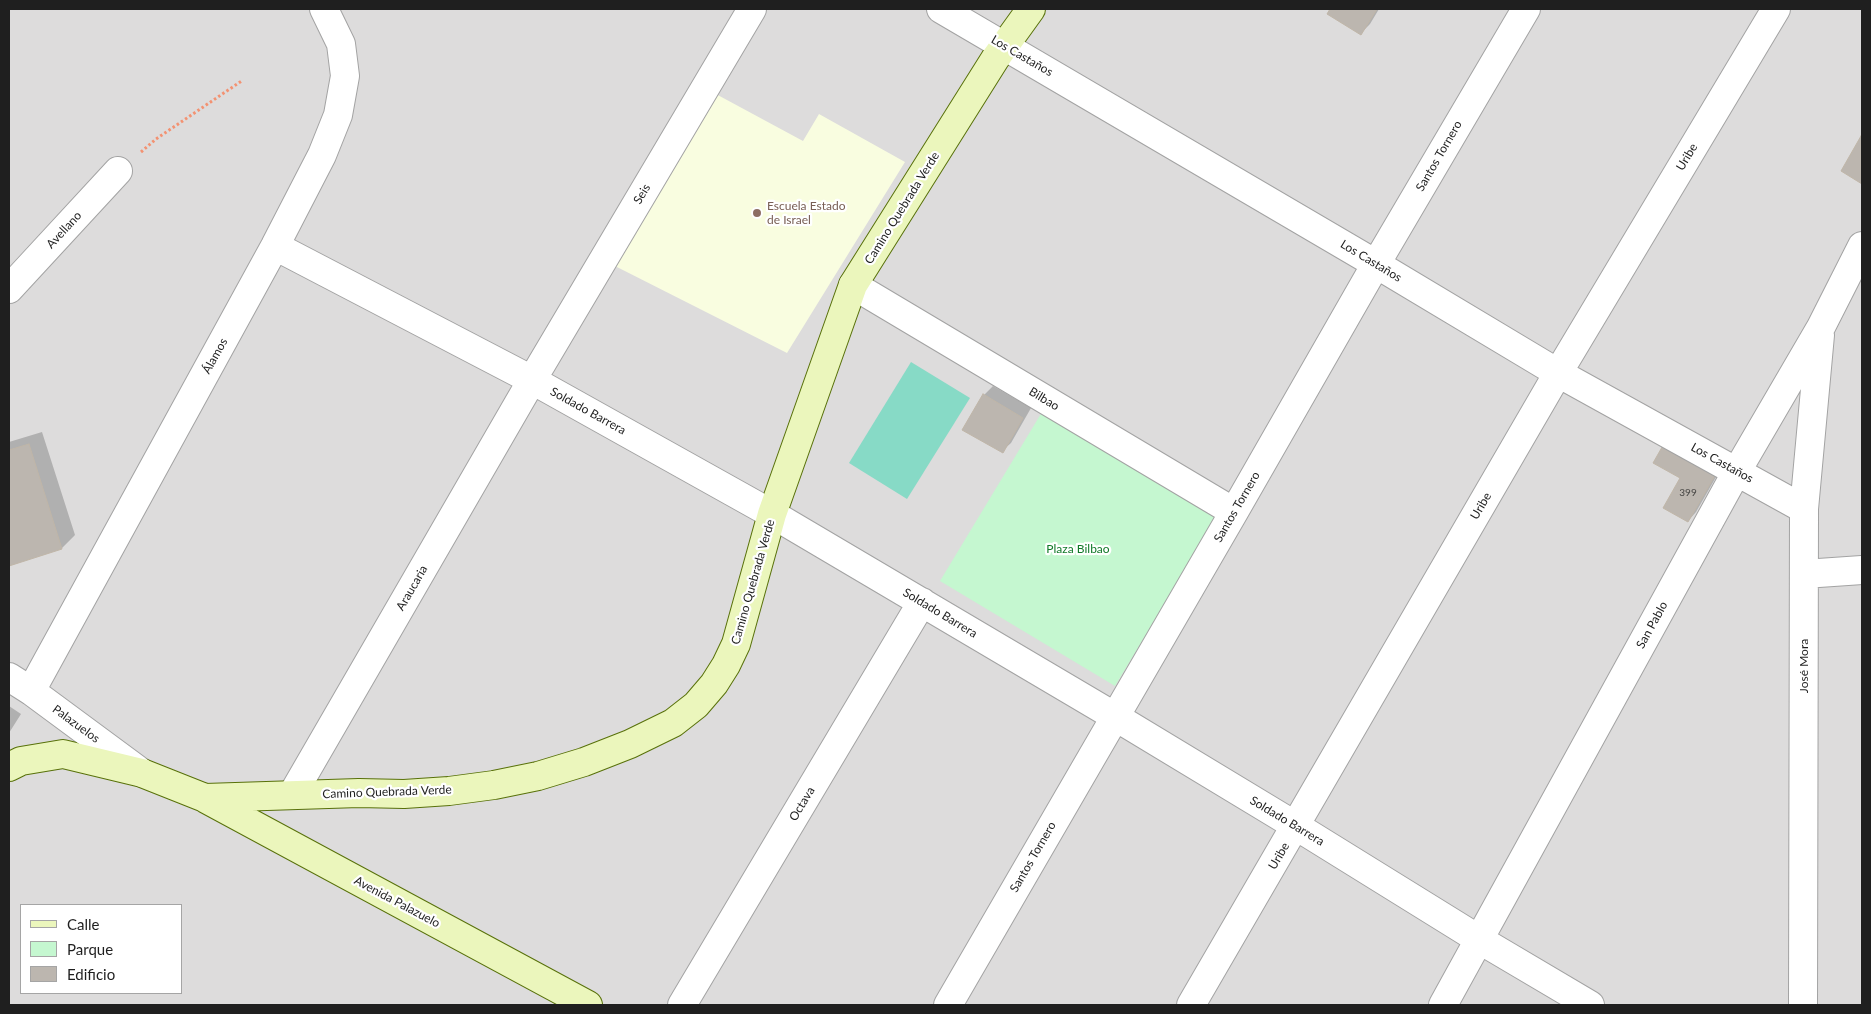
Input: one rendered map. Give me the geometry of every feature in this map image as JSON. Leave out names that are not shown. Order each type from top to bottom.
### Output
[{"type":"street","name":"Álamos","points":[[31,691],[322,155],[338,115],[345,76],[341,44],[324,9]]},
{"type":"street","name":"Seis","points":[[532,380],[752,9]]},
{"type":"street","name":"Los Castaños","points":[[941,9],[1558,373],[1804,509]]},
{"type":"street","name":"Camino Quebrada Verde","points":[[9,767],[21,761],[62,754],[142,773],[205,798],[359,793],[404,794],[494,785],[538,776],[584,762],[630,744],[674,723],[696,705],[714,684],[726,665],[740,630],[772,514],[853,285],[1003,46],[1031,9]]},
{"type":"street","name":"Santos Tornero","points":[[948,1005],[1376,264],[1526,9]]},
{"type":"street","name":"Uribe","points":[[1191,1005],[1558,373],[1776,9]]},
{"type":"street","name":"Avellano","points":[[9,289],[118,171]]},
{"type":"street","name":"Soldado Barrera","points":[[274,246],[532,380],[772,514],[1114,716],[1480,940],[1590,1005]]},
{"type":"street","name":"San Pablo","points":[[1443,1005],[1737,471],[1820,327],[1862,246]]},
{"type":"street","name":"Bilbao","points":[[853,285],[1234,512]]},
{"type":"street","name":"José Mora","points":[[1802,1005],[1804,509],[1820,327]]},
{"type":"street","name":"Araucaria","points":[[292,795],[532,380]]},
{"type":"street","points":[[1804,574],[1862,570]]},
{"type":"street","name":"Octava","points":[[682,1005],[922,602]]},
{"type":"street","name":"Palazuelos","points":[[9,677],[31,691],[142,773]]},
{"type":"street","name":"Avenida Palazuelo","points":[[205,798],[588,1005]]},
{"type":"path","points":[[118,171],[156,139],[243,80]]},
{"type":"shaded area","points":[[9,9],[1862,9],[1862,1005],[9,1005]]},
{"type":"shaded area","name":"Escuela Estado de Israel","points":[[714,93],[803,141],[819,114],[905,162],[787,353],[611,264]]},
{"type":"green space","points":[[911,362],[970,398],[907,499],[849,463]]},
{"type":"green space","name":"Plaza Bilbao","points":[[1042,412],[1217,517],[1115,686],[940,581]]},
{"type":"building","points":[[1330,9],[1377,9],[1361,35],[1327,14]]},
{"type":"building","points":[[1862,137],[1862,184],[1841,171]]},
{"type":"building","points":[[983,394],[1023,418],[1003,453],[962,430]]},
{"type":"building","points":[[1669,435],[1721,465],[1688,522],[1663,508],[1680,478],[1653,463]]},
{"type":"building","points":[[29,444],[62,549],[9,566],[9,450]]},
{"type":"place","name":"Escuela Estado de Israel","points":[[757,213]]}]
